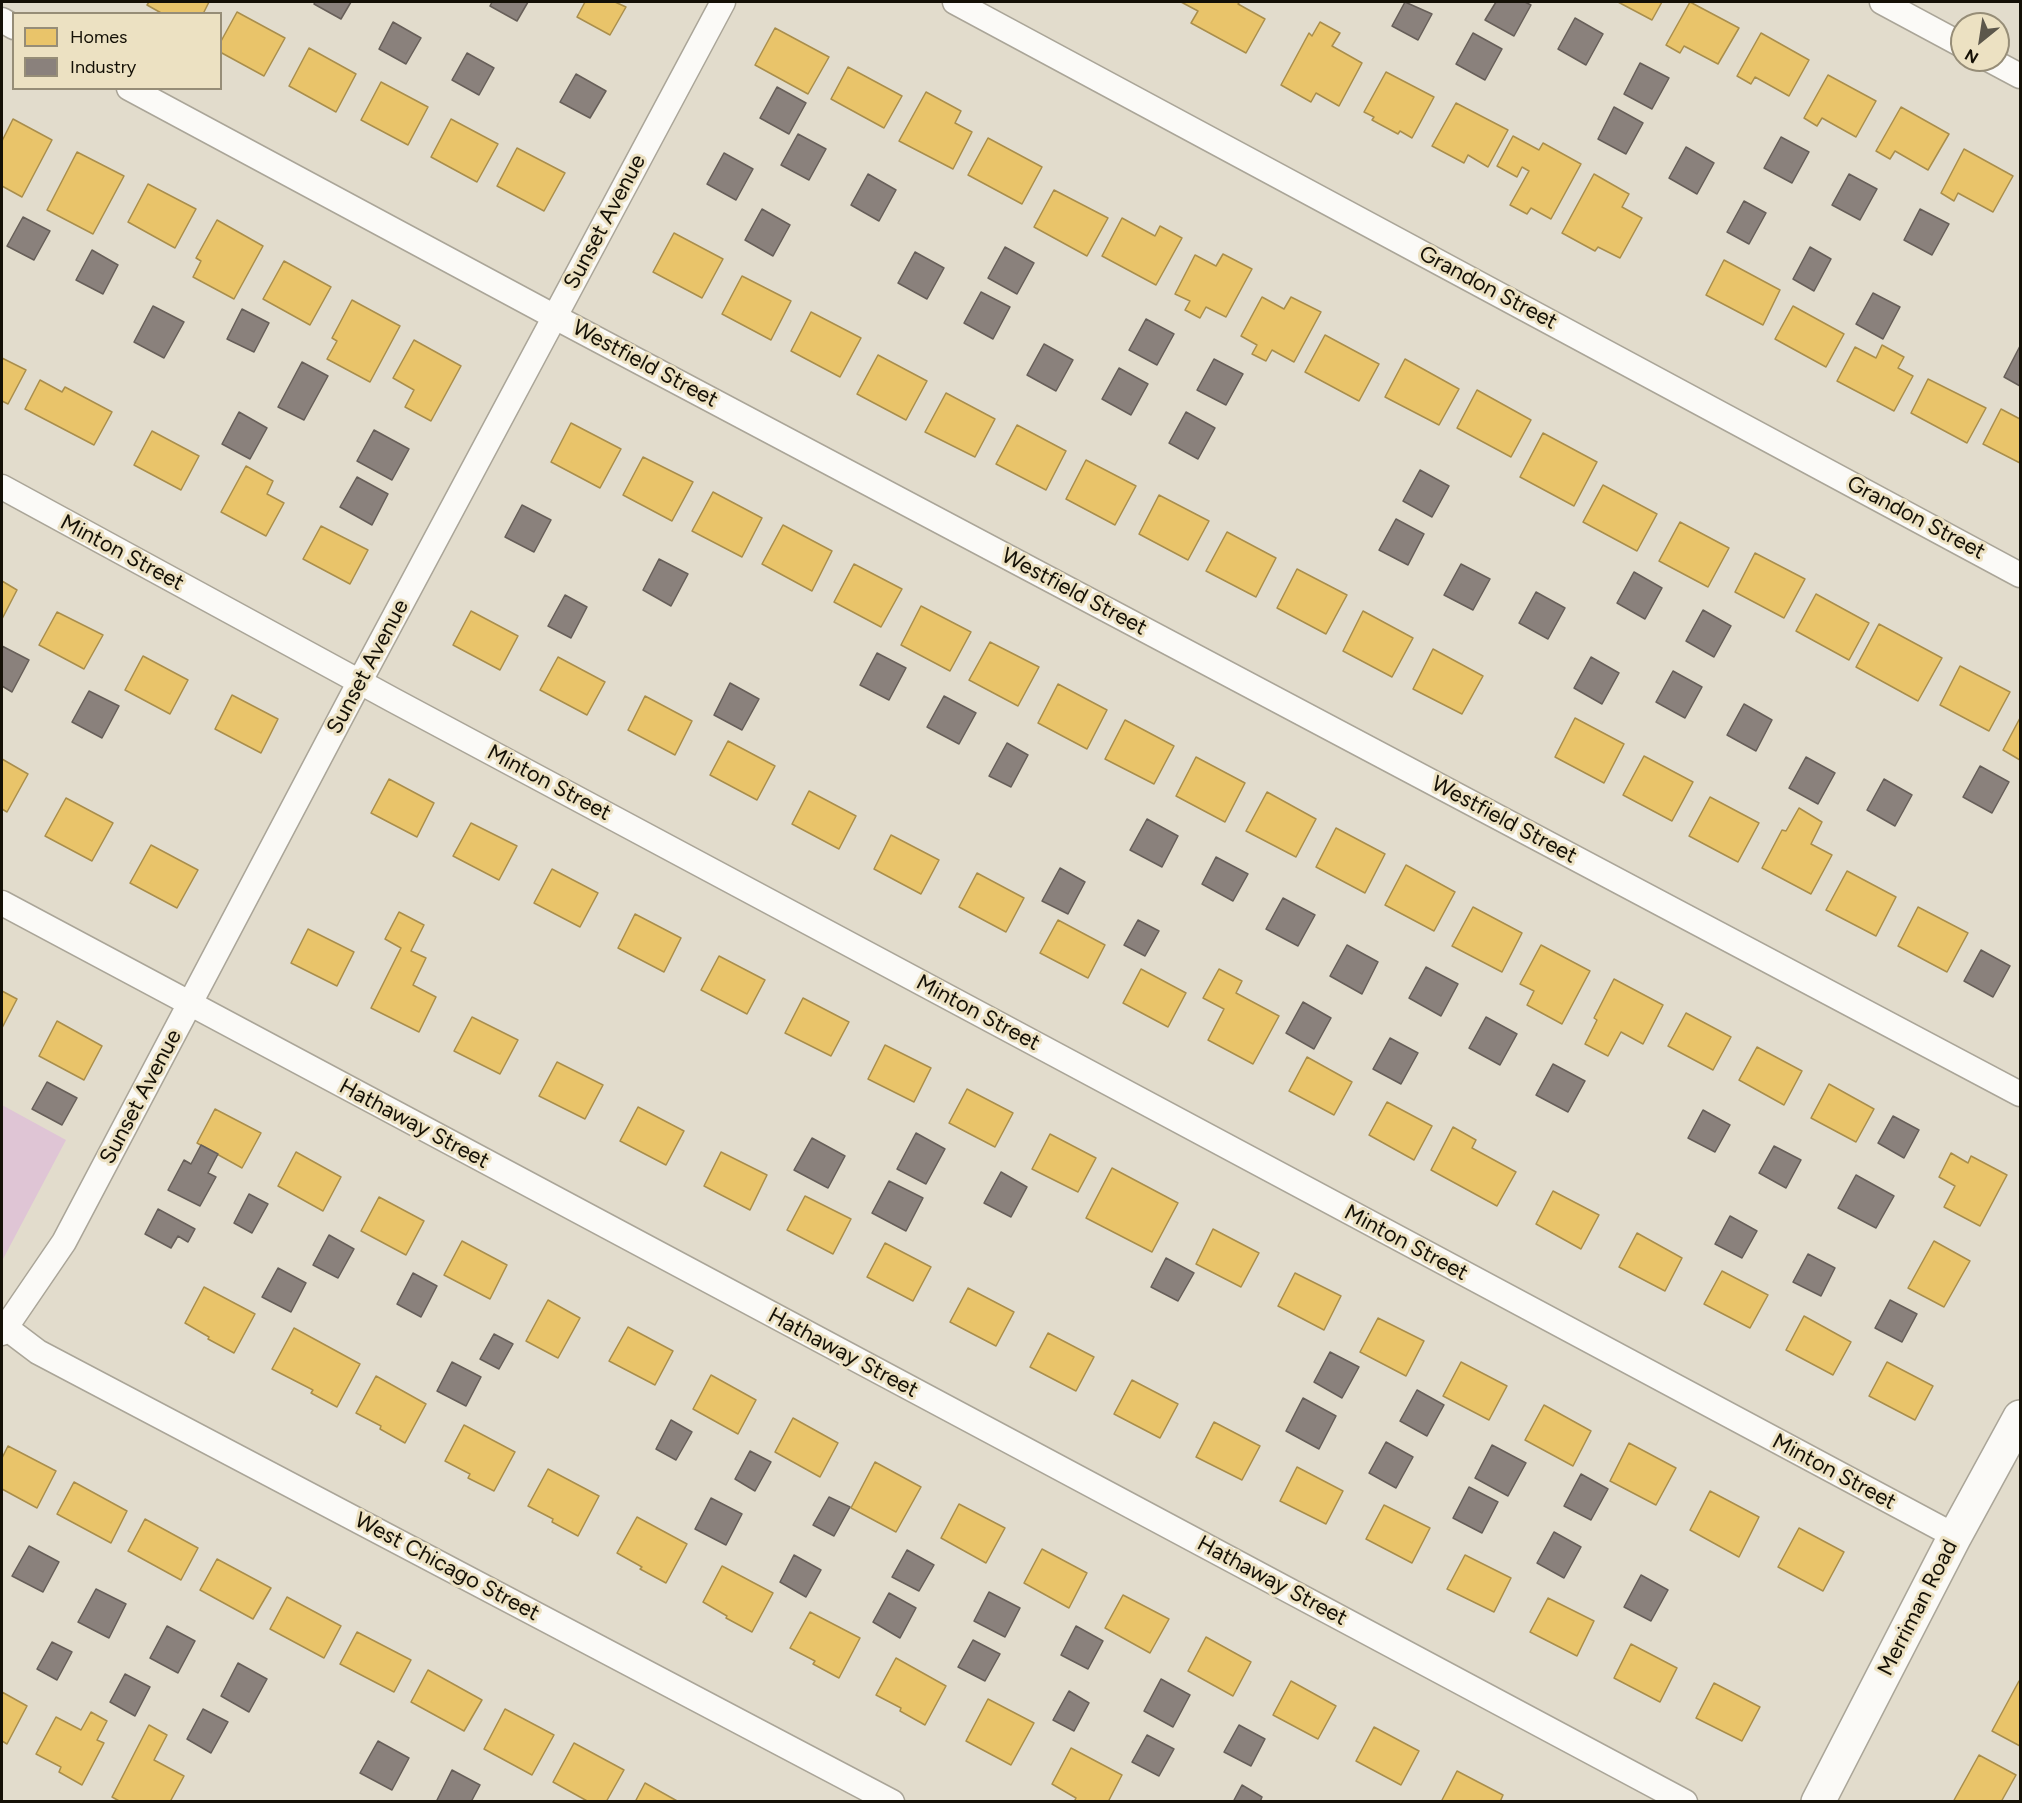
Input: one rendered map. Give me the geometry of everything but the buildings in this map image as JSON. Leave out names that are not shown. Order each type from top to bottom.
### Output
[{"type":"main road","name":"Merriman Road","points":[[1818,1802],[1955,1536],[2020,1417]]},
{"type":"street","name":"Sunset Avenue","points":[[3,1330],[64,1242],[360,681],[723,2]]},
{"type":"street","name":"Grandon Street","points":[[955,2],[2020,575]]},
{"type":"street","points":[[1882,2],[1950,39]]},
{"type":"street","name":"Westfield Street","points":[[133,90],[555,317],[2020,1094]]},
{"type":"street","name":"Minton Street","points":[[2,487],[1955,1536]]},
{"type":"street","name":"Hathaway Street","points":[[2,903],[1685,1802]]},
{"type":"street","name":"West Chicago Street","points":[[3,1330],[38,1352],[892,1802]]},
{"type":"shaded area","points":[[2,1105],[66,1140],[2,1261]]}]
